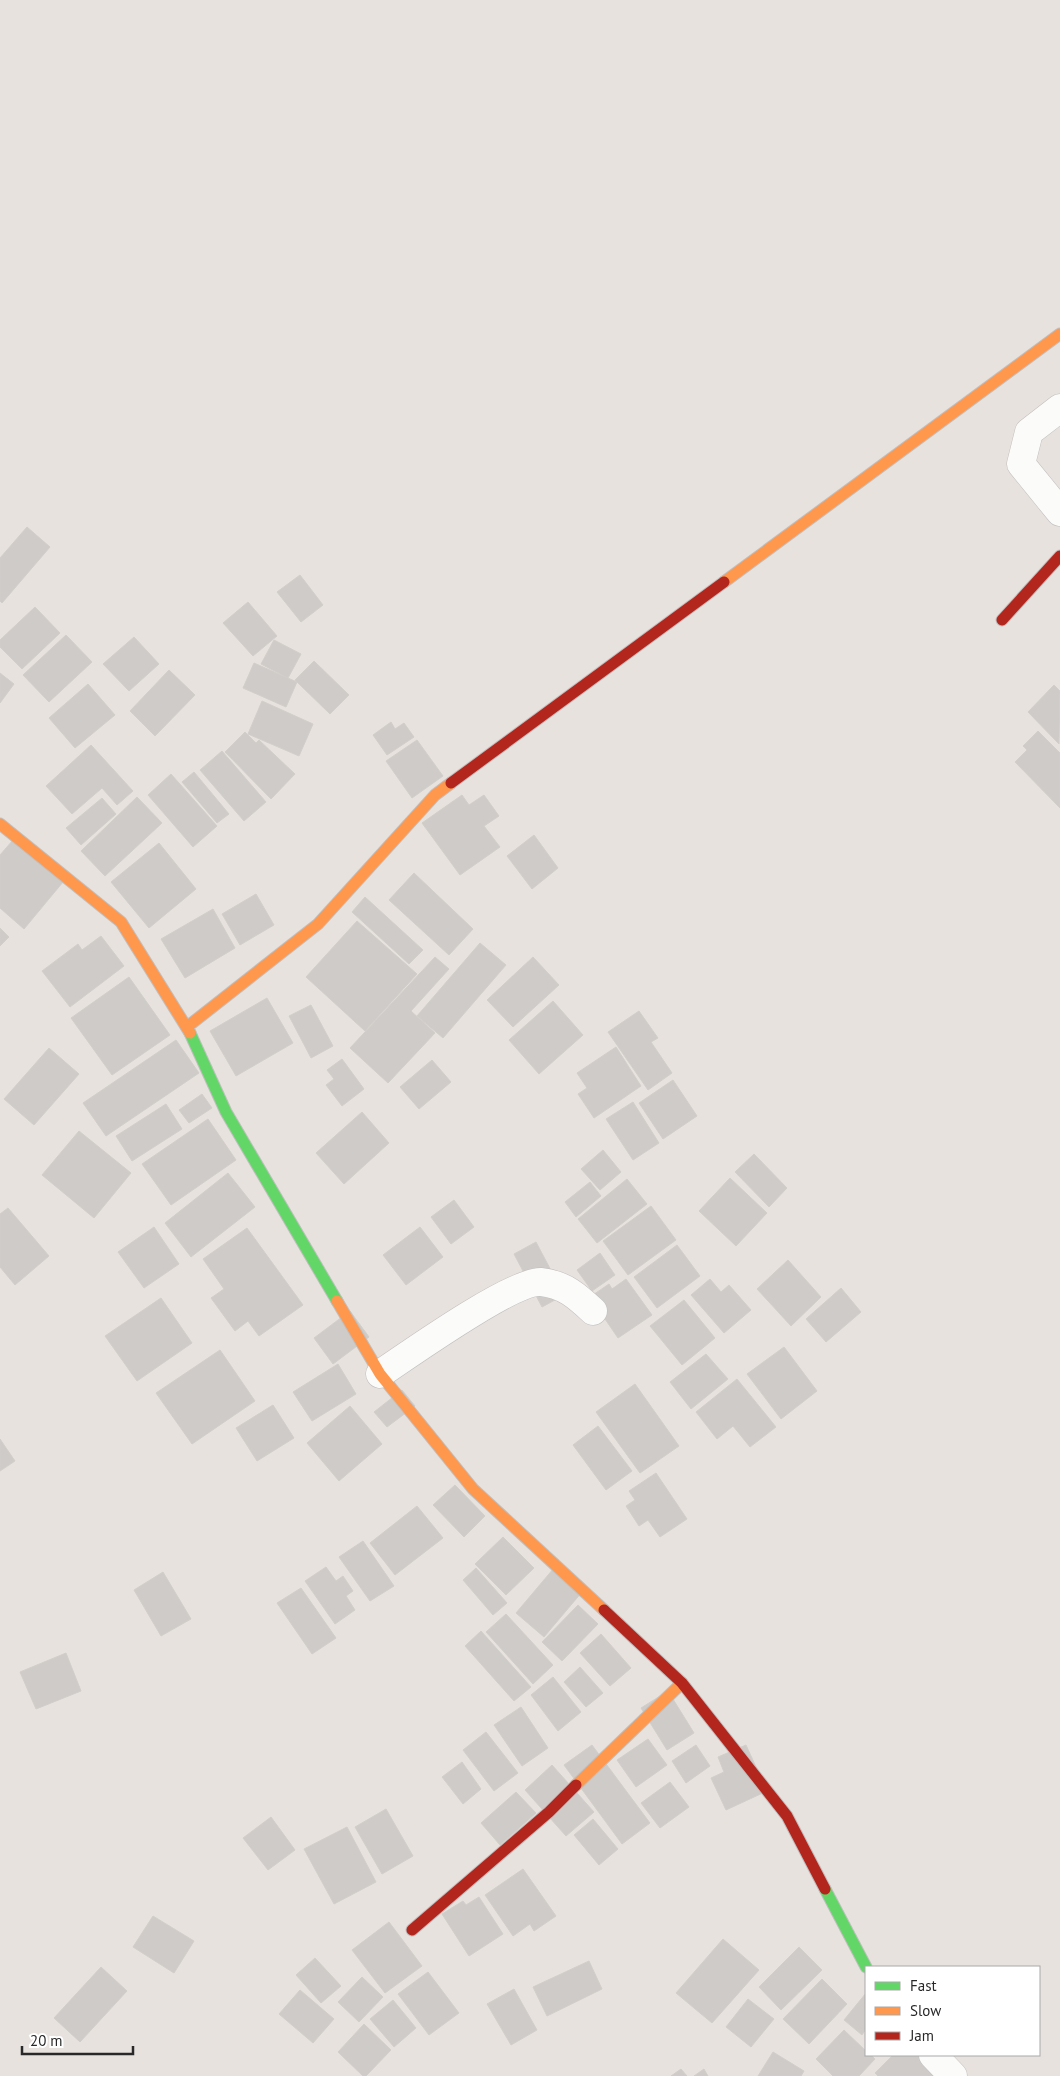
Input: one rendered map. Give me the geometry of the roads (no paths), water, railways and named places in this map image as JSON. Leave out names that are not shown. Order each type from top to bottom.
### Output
[{"type":"street","points":[[186,1026],[318,924],[435,796],[1060,334]]},
{"type":"street","points":[[1060,408],[1029,432],[1021,464],[1060,512]]},
{"type":"street","points":[[1002,620],[1060,556]]},
{"type":"street","points":[[0,824],[121,922],[186,1026],[226,1112],[380,1374],[473,1489],[682,1682],[787,1816],[865,1966]]},
{"type":"street","points":[[380,1374],[506,1293],[540,1282],[569,1289],[593,1311]]},
{"type":"street","points":[[412,1930],[550,1812],[682,1682]]},
{"type":"street","points":[[934,2056],[953,2076]]}]
